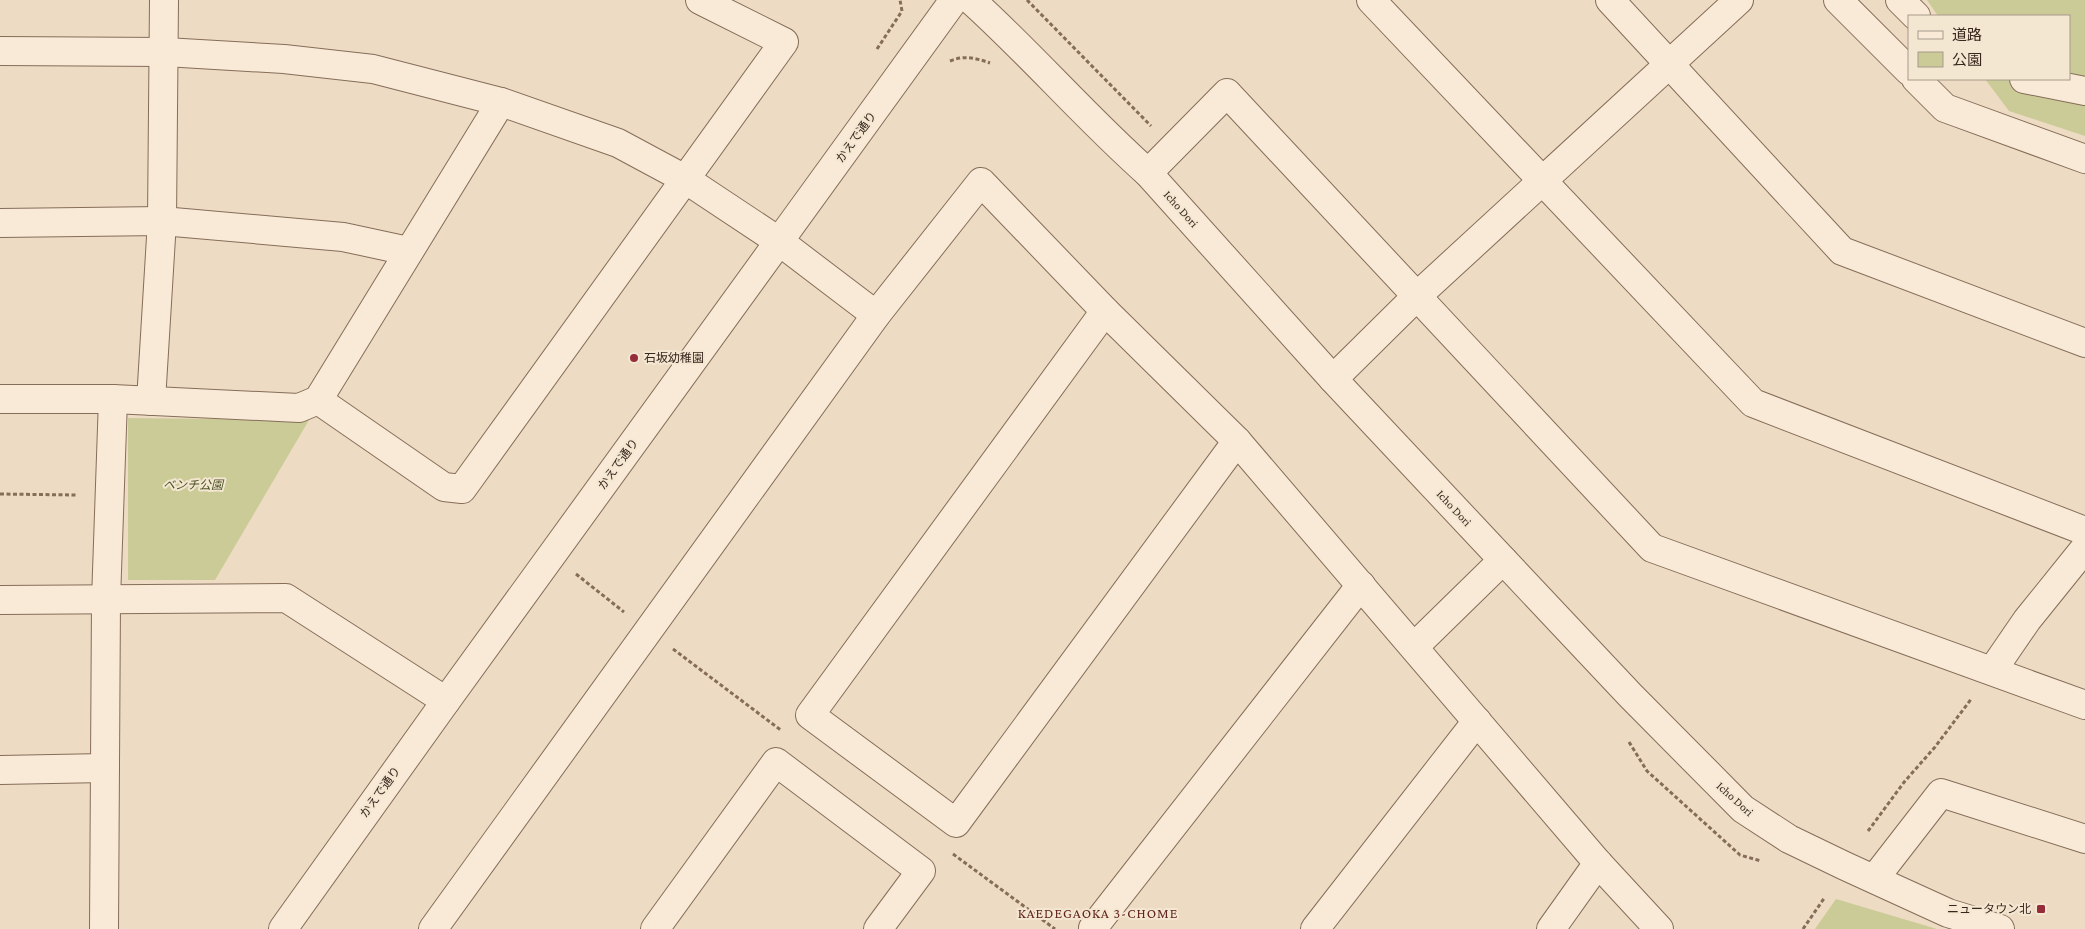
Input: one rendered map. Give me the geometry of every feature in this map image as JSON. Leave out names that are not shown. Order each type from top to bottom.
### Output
[{"type":"street","points":[[151,402],[162,221],[164,0]]},
{"type":"street","points":[[318,400],[444,487],[462,489],[784,42],[700,0]]},
{"type":"street","name":"かえで通り","points":[[283,929],[954,0]]},
{"type":"street","name":"Icho Dori","points":[[971,0],[1119,148],[1148,173],[1333,379],[1630,695],[1743,810],[1789,839],[1845,866],[1875,878],[1948,913],[2000,929]]},
{"type":"street","points":[[1371,0],[1753,403],[2085,531]]},
{"type":"street","points":[[1610,0],[1842,250],[2085,343]]},
{"type":"street","points":[[1333,379],[1416,297],[1671,65],[1739,0]]},
{"type":"street","points":[[1838,0],[1908,71]]},
{"type":"street","points":[[1900,0],[1915,15]]},
{"type":"street","points":[[0,51],[165,52],[284,59],[373,69],[501,102],[618,143],[685,180],[780,242],[876,316]]},
{"type":"street","points":[[1917,80],[1945,108],[2085,159]]},
{"type":"street","points":[[2029,80],[2085,91]]},
{"type":"street","points":[[1148,173],[1227,93],[1652,548],[2085,705]]},
{"type":"street","points":[[0,399],[113,399],[300,408],[318,400],[501,102]]},
{"type":"street","points":[[433,929],[876,316],[981,182],[1106,311],[1237,441],[1598,863],[1660,929]]},
{"type":"street","points":[[0,223],[162,221],[343,237],[408,251]]},
{"type":"street","points":[[1106,311],[810,715],[956,823],[1237,441]]},
{"type":"street","points":[[104,929],[106,600],[113,399]]},
{"type":"street","points":[[1992,671],[2027,620],[2085,548]]},
{"type":"street","points":[[1414,647],[1503,560]]},
{"type":"street","points":[[1095,929],[1093,928],[1361,585]]},
{"type":"street","points":[[0,600],[286,598],[446,701]]},
{"type":"street","points":[[1315,929],[1477,721]]},
{"type":"street","points":[[655,929],[776,762],[921,870],[878,929]]},
{"type":"street","points":[[0,770],[105,768]]},
{"type":"street","points":[[1875,878],[1941,793],[2085,840]]},
{"type":"street","points":[[1551,929],[1598,863]]},
{"type":"path","points":[[1027,0],[1152,127]]},
{"type":"path","points":[[944,65],[957,58],[972,57],[992,64]]},
{"type":"path","points":[[0,494],[60,494],[109,498]]},
{"type":"path","points":[[1865,836],[1904,781],[1935,747],[1992,671]]},
{"type":"path","points":[[1803,929],[1825,897]]},
{"type":"green space","points":[[1927,0],[2085,0],[2085,136],[2009,111],[1986,80],[2070,80],[2070,15],[1937,15]]},
{"type":"green space","name":"ベンチ公園","points":[[128,418],[309,420],[215,580],[128,580]]},
{"type":"green space","points":[[1836,899],[1937,929],[1815,929]]},
{"type":"place","name":"石坂幼稚園","points":[[634,358]]},
{"type":"place","name":"ニュータウン北","points":[[2041,909]]},
{"type":"district","name":"KAEDEGAOKA 3-CHOME","points":[[1098,913]]}]
